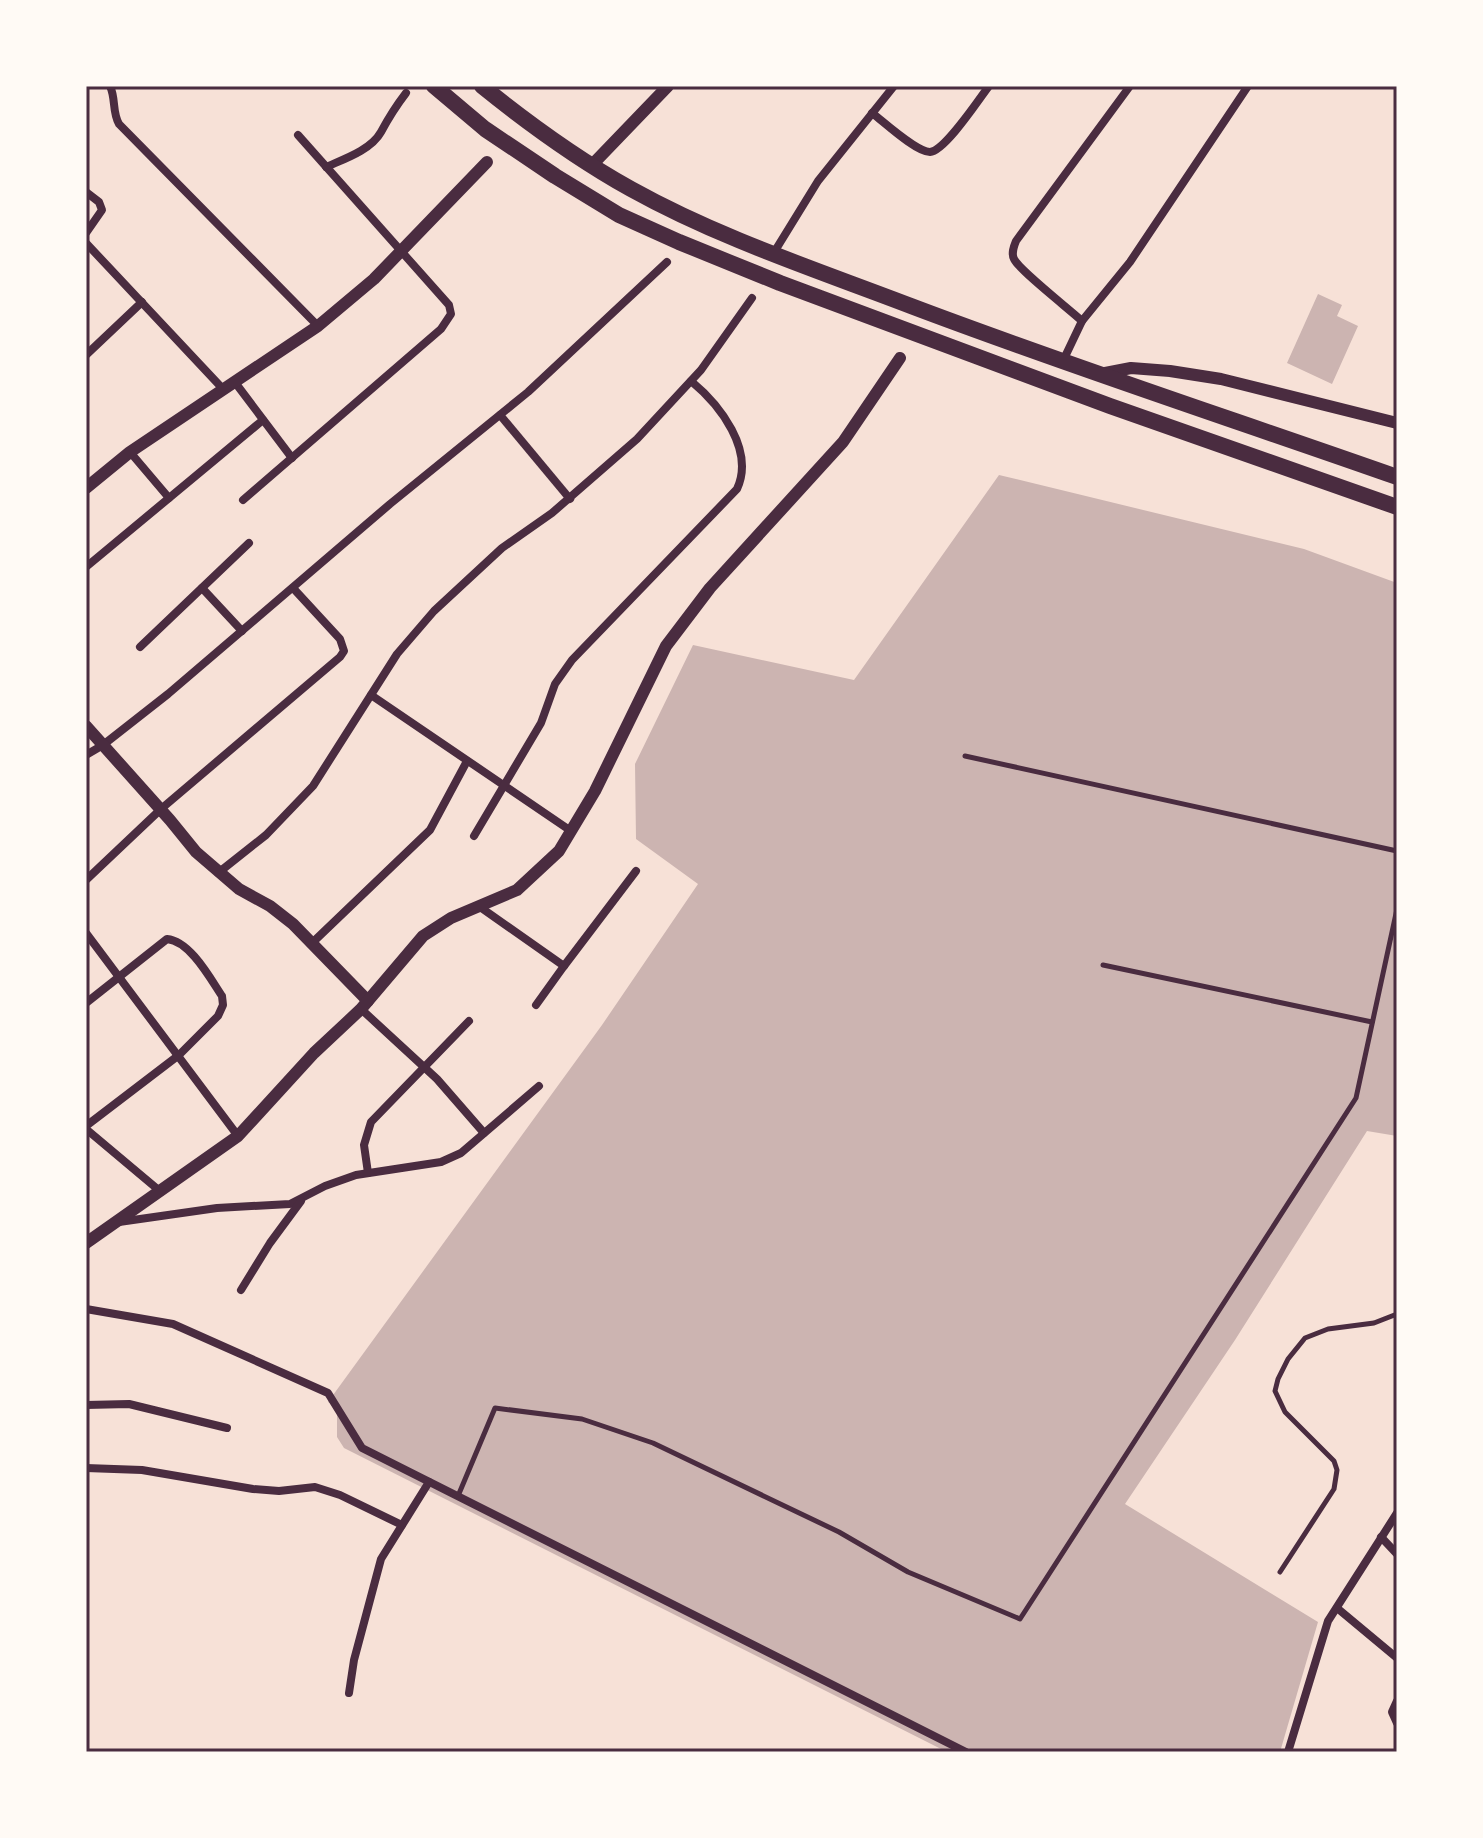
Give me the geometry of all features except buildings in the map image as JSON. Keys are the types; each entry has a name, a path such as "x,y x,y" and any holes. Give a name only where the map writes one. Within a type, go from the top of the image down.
{"main road":[{"path":"434,86 485,129 555,176 619,215 667,237 780,283 1110,406 1397,507"},
{"path":"482,86 521,117 592,165 633,190 701,224 1062,363 1397,477"}],"street":[{"path":"110,86 114,94 114,115 119,124 318,326"},
{"path":"592,165 668,86"},
{"path":"773,254 818,181 894,86"},
{"path":"872,113 913,145 927,152 935,151 989,86"},
{"path":"1082,321 1023,270 1014,260 1012,251 1016,241 1130,86"},
{"path":"1062,363 1082,321 1130,262 1248,86"},
{"path":"326,167 369,144 381,132 387,117 406,93"},
{"path":"243,500 447,323 451,314 449,305 298,135"},
{"path":"89,479 318,326 374,279 487,162"},
{"path":"86,192 99,202 102,210 86,233"},
{"path":"86,243 263,420 292,458"},
{"path":"86,755 103,745 242,631 500,415 667,262"},
{"path":"218,873 266,835 302,798 397,654 434,611 502,548 570,499 637,439 719,347 752,298"},
{"path":"86,355 142,302"},
{"path":"86,1243 238,1136 314,1053 365,1005 423,936 451,918 517,890 559,851 595,791 666,646 710,588 843,442 900,358"},
{"path":"1097,375 1131,368 1221,379 1397,423"},
{"path":"474,836 541,723 555,684 572,660 737,489 744,467 727,422 709,396 691,381"},
{"path":"500,415 570,499"},
{"path":"86,567 263,420"},
{"path":"130,452 169,498"},
{"path":"140,647 249,543"},
{"path":"202,588 242,631"},
{"path":"86,880 161,809 340,657 344,651 340,639 293,588"},
{"path":"371,695 571,831"},
{"path":"86,726 196,852 218,873 293,924 484,1133"},
{"path":"311,944 430,830 467,761"},
{"path":"536,1005 636,871"},
{"path":"480,907 564,966"},
{"path":"86,933 238,1136"},
{"path":"86,1003 167,939 176,940 185,947 222,996 223,1005 218,1016 179,1055 86,1128 161,1192"},
{"path":"368,1173 364,1145 367,1130 386,1105 469,1021"},
{"path":"117,1222 217,1208 290,1204 325,1186 368,1173 441,1162 461,1153 539,1086"},
{"path":"241,1290 303,1197"},
{"path":"86,1309 173,1324 328,1393 362,1448 966,1752"},
{"path":"86,1405 129,1404 227,1428"},
{"path":"86,1468 142,1470 266,1490 315,1487 340,1495 402,1525"},
{"path":"349,1693 354,1660 381,1559 429,1482"},
{"path":"1288,1752 1328,1621 1397,1513"},
{"path":"1381,1537 1397,1554"},
{"path":"1337,1608 1397,1658"},
{"path":"1397,1701 1392,1712 1397,1723"}],"lane":[{"path":"965,756 1397,851"},
{"path":"458,1496 495,1408 582,1419 653,1443 839,1532 908,1572 1020,1619 1356,1098 1397,909"},
{"path":"1103,965 1372,1022"},
{"path":"1280,1572 1334,1489 1337,1470 1334,1461 1285,1412 1275,1391 1278,1379 1288,1359 1305,1338 1328,1329 1374,1323 1397,1314"}]}
